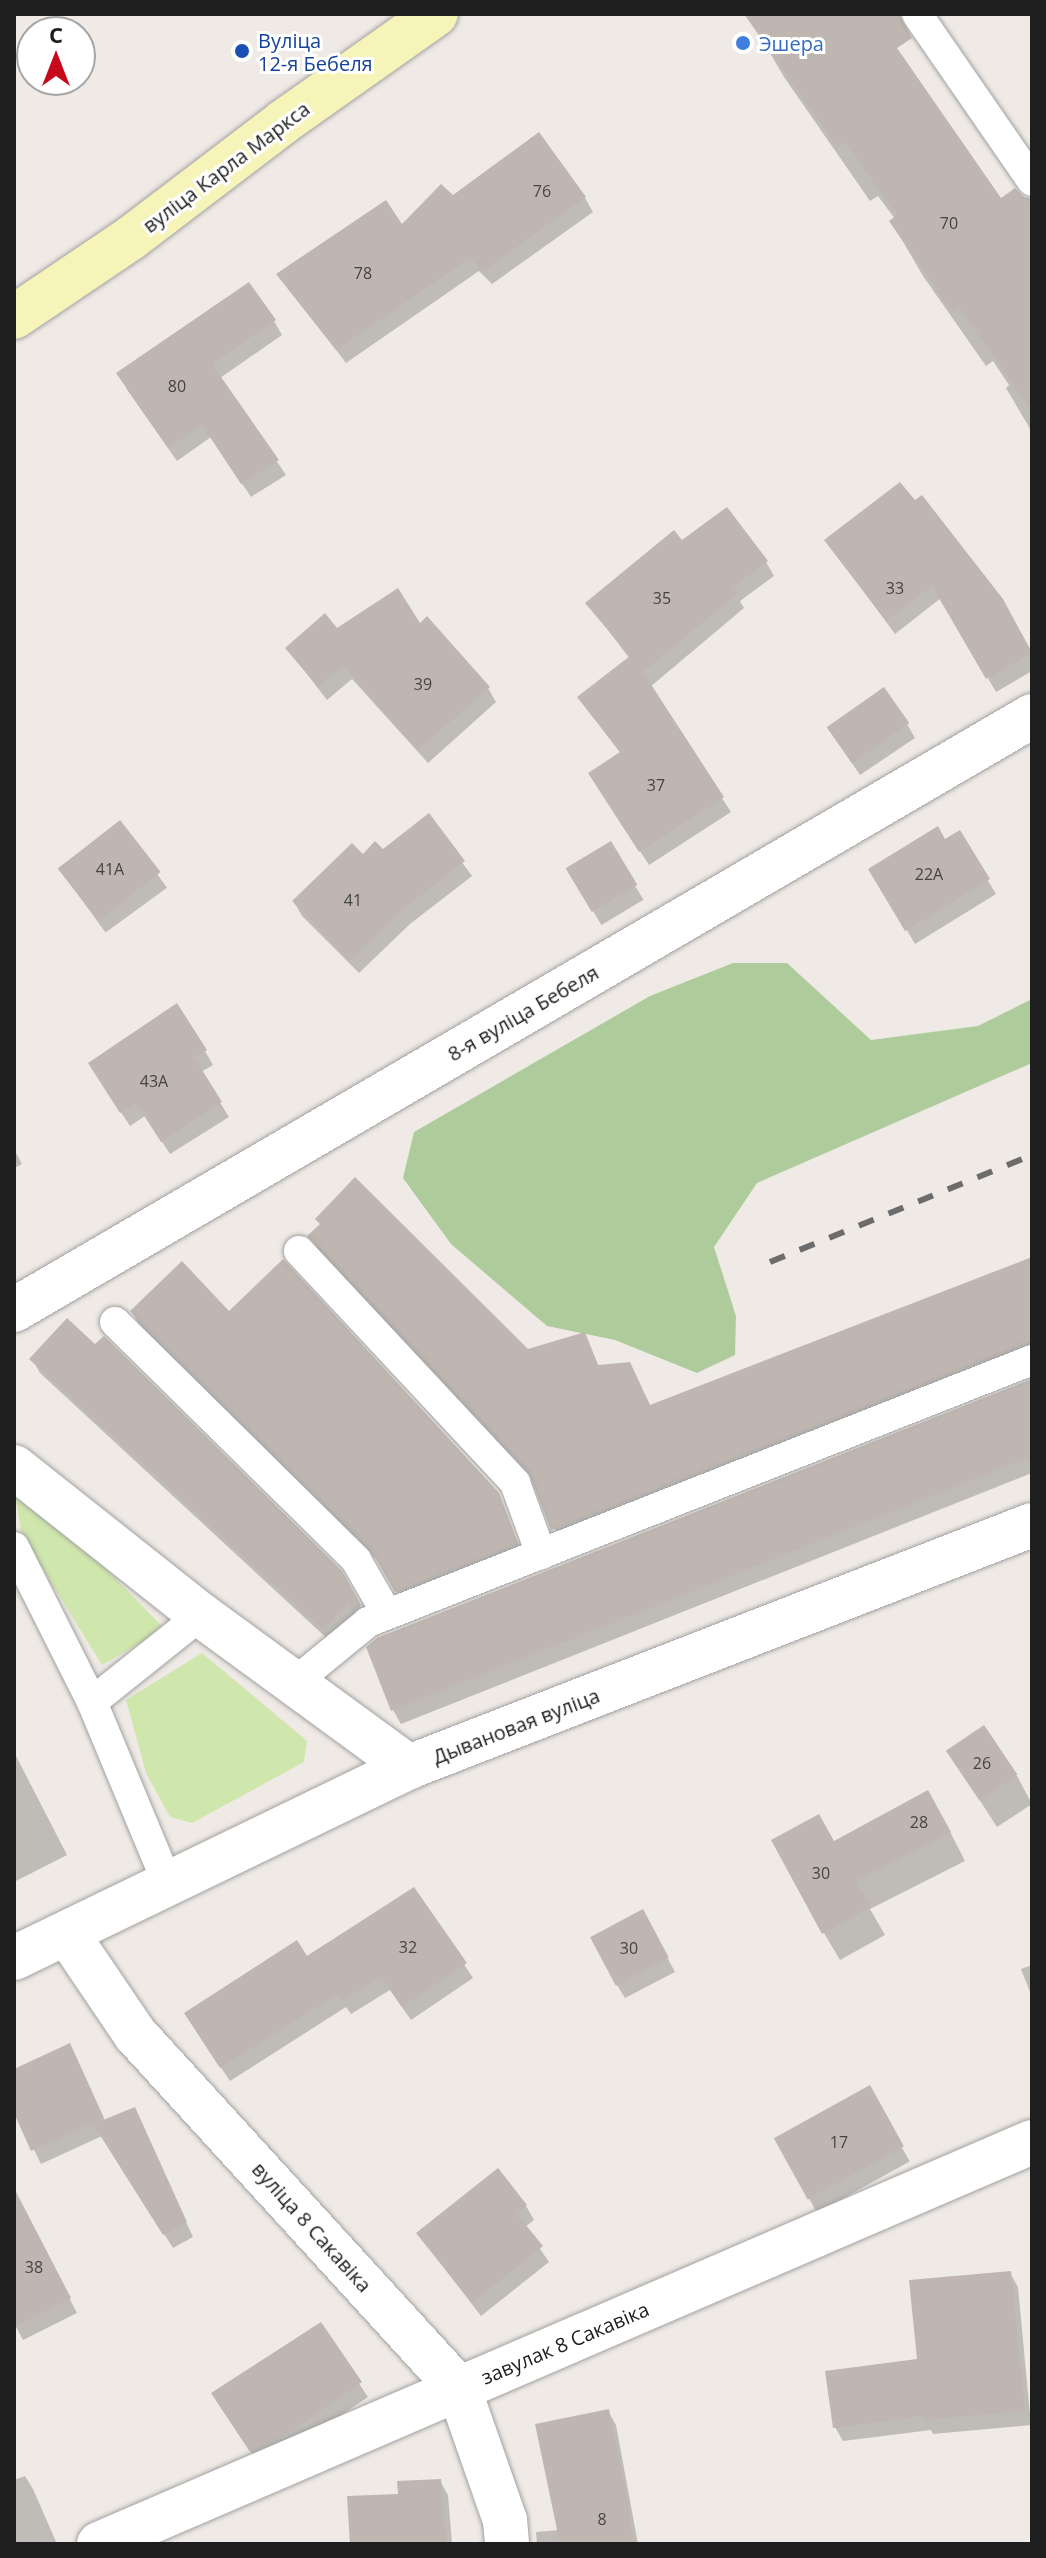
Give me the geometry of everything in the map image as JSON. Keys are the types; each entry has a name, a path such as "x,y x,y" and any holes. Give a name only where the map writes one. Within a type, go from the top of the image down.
{"main road":[{"name":"вуліца Карла Маркса","path":"14,317 131,238 283,122 436,14"}],"street":[{"name":"8-я вуліца Бебеля","path":"14,1310 1032,716"},
{"path":"14,1467 201,1615 409,1767"},
{"name":"Дывановая вуліца","path":"14,1958 68,1935 409,1767 1032,1525"},
{"name":"вуліца 8 Сакавіка","path":"68,1935 135,2034 459,2389 505,2520 507,2544"},
{"name":"завулак 8 Сакавіка","path":"99,2544 1032,2142"}],"lane":[{"path":"917,14 1032,181"},
{"path":"299,1251 515,1483 541,1554"},
{"path":"115,1322 356,1560 387,1614"},
{"path":"295,1682 368,1622 1032,1360"},
{"path":"14,1547 92,1702 168,1885"},
{"path":"92,1702 201,1615"}],"green space":[{"path":"733,963 787,963 871,1040 978,1026 1032,999 1032,1063 757,1183 714,1247 736,1316 735,1355 697,1373 615,1340 547,1326 451,1244 403,1178 414,1132 650,996"},
{"path":"14,1489 29,1491 165,1629 102,1665 22,1535"},
{"path":"202,1653 307,1741 304,1762 192,1823 170,1817 146,1773 126,1700"}],"building":[{"path":"744,14 899,14 912,38 897,48 1001,198 1015,188 1024,197 1032,199 1032,411 959,307 952,312 889,221 897,215 845,142 837,147"},
{"path":"539,132 586,197 483,271 470,258 336,350 276,274 386,200 402,224 441,184 453,195"},
{"path":"249,282 276,320 212,364 279,460 241,484 202,425 168,448 116,373"},
{"path":"900,482 915,500 922,495 1003,599 1032,653 986,679 932,586 886,621 824,540"},
{"path":"727,507 768,561 733,587 738,593 643,672 641,669 724,797 639,852 588,773 620,752 577,697 630,656 585,603 674,530 682,540"},
{"path":"398,588 420,623 427,616 490,687 418,750 343,666 318,687 285,648 325,613 337,628"},
{"path":"884,687 909,723 852,763 827,727"},
{"path":"429,813 465,861 402,910 350,961 292,901 352,843 363,854 375,841 383,849"},
{"path":"120,820 161,872 98,921 58,869"},
{"path":"938,826 945,839 960,830 990,879 905,931 868,869"},
{"path":"611,841 637,885 592,912 566,868"},
{"path":"177,1003 207,1050 194,1057 222,1102 161,1142 136,1103 120,1113 88,1063"},
{"path":"355,1177 528,1349 585,1332 598,1365 630,1362 650,1405 1032,1257 1032,1342 551,1530 528,1471 307,1236 320,1224 315,1219"},
{"path":"283,1259 499,1493 518,1543 395,1592 369,1547 130,1311 182,1261 229,1311"},
{"path":"67,1318 95,1344 104,1336 342,1571 361,1605 352,1612 348,1603 323,1630 29,1359"},
{"path":"1032,1379 1032,1456 391,1711 366,1647 377,1638"},
{"path":"984,1725 1018,1775 979,1800 946,1751"},
{"path":"928,1790 951,1832 856,1881 871,1907 822,1934 771,1840 819,1814 834,1841"},
{"path":"414,1887 467,1963 402,2007 381,1977 341,2001 337,1994 220,2068 184,2013 297,1940 307,1956"},
{"path":"643,1909 669,1958 616,1986 590,1937"},
{"path":"70,2043 104,2118 31,2151 14,2113 14,2069"},
{"path":"870,2085 904,2146 808,2200 774,2138"},
{"path":"135,2107 187,2222 163,2235 93,2124"},
{"path":"498,2168 527,2205 516,2213 543,2246 472,2303 416,2233"},
{"path":"14,2188 71,2298 14,2327"},
{"path":"1011,2271 1025,2411 923,2420 922,2416 833,2428 825,2371 917,2359 909,2280"},
{"path":"321,2322 362,2382 276,2441 250,2452 211,2393"},
{"path":"609,2409 629,2506 633,2544 560,2544 535,2424"},
{"path":"441,2479 446,2544 350,2544 347,2496 398,2494 397,2481"}],"railway":[{"path":"770,1262 1032,1155"}],"place":[{"name":"Эшера","path":"743,43"},
{"name":"Вуліца 12-я Бебеля","path":"242,51"}]}
